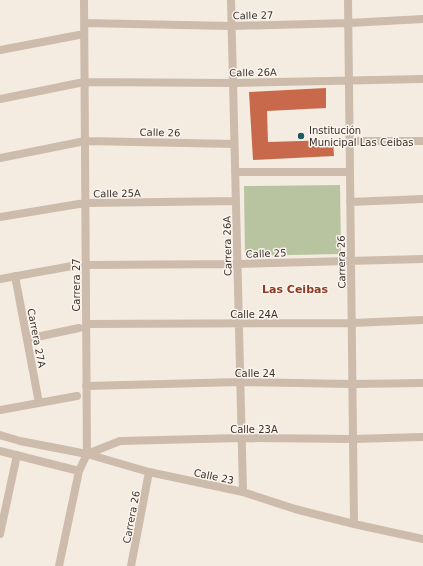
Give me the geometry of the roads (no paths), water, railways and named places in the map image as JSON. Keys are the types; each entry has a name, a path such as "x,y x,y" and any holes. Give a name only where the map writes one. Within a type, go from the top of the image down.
{"street":[{"name":"Carrera 27","path":"60,566 79,470 87,454 86,386 82,326 85,265 84,0"},
{"name":"Carrera 26A","path":"231,0 243,492"},
{"name":"Carrera 26","path":"348,0 354,524"},
{"name":"Calle 27","path":"84,23 232,26 348,23 423,19"},
{"path":"0,50 84,34"},
{"name":"Calle 26A","path":"84,82 233,83 423,79"},
{"path":"0,99 84,82"},
{"path":"0,158 85,141"},
{"name":"Calle 26","path":"85,141 234,144"},
{"path":"350,141 423,141"},
{"path":"235,172 350,172"},
{"path":"350,202 423,199"},
{"name":"Calle 25A","path":"0,217 85,203 236,201"},
{"name":"Calle 25","path":"85,265 237,264 423,259"},
{"path":"0,279 72,266"},
{"name":"Carrera 27A","path":"15,276 39,403"},
{"name":"Calle 24A","path":"27,339 82,326 352,323 423,320"},
{"name":"Calle 24","path":"86,386 240,382 352,384 423,383"},
{"path":"0,410 77,396"},
{"name":"Calle 23","path":"0,435 20,441 87,454 149,472 243,492 295,509 423,539"},
{"name":"Calle 23A","path":"87,454 120,441 241,438 423,438"},
{"path":"0,451 79,470"},
{"path":"0,534 17,456"},
{"name":"Carrera 26","path":"130,566 149,472"}],"place":[{"name":"Institución Municipal Las Ceibas","path":"301,136"}],"district":[{"name":"Las Ceibas","path":"295,289"}]}
